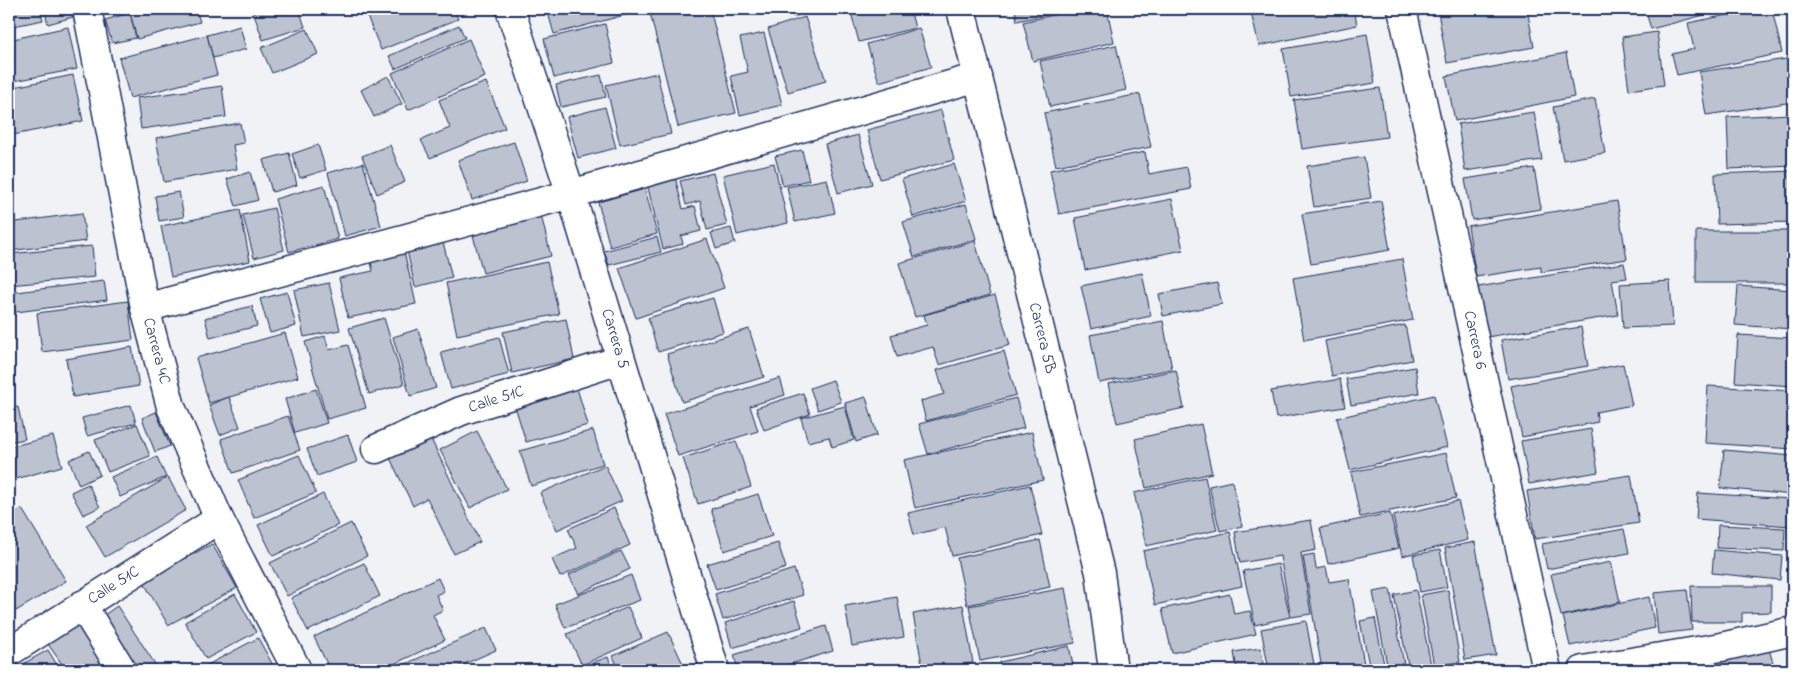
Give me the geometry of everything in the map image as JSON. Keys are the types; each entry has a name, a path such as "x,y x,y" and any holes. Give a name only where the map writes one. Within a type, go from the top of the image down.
{"street":[{"name":"Carrera 4C","path":"87,9 145,308 171,407 219,519 296,670"},
{"name":"Carrera 5","path":"510,9 571,194 715,670"},
{"name":"Carrera 5B","path":"961,9 1100,573 1113,670"},
{"name":"Carrera 6","path":"1402,9 1547,670"},
{"path":"145,308 571,194 978,77"},
{"name":"Calle 51C","path":"376,449 461,410 620,360"},
{"name":"Calle 51C","path":"9,652 219,519"},
{"path":"82,605 122,670"},
{"path":"1583,670 1721,647 1793,631"}],"building":[{"path":"9,9 40,9 43,20 9,27"},
{"path":"44,9 71,9 73,17 48,24"},
{"path":"129,9 196,9 200,22 137,39"},
{"path":"252,9 299,9 305,27 263,40"},
{"path":"364,9 454,9 458,19 381,50"},
{"path":"547,9 635,9 636,12 554,34"},
{"path":"649,9 675,9 675,13 692,9 710,9 736,113 678,127"},
{"path":"791,9 820,9 793,17"},
{"path":"850,9 910,9 915,28 859,42"},
{"path":"1015,9 1075,9 1017,21"},
{"path":"1079,9 1107,9 1114,42 1033,61 1023,22"},
{"path":"1250,9 1354,9 1357,25 1259,46"},
{"path":"1455,9 1527,9 1534,47 1447,63 1438,12"},
{"path":"1645,9 1727,9 1651,29"},
{"path":"1757,9 1772,9 1782,53 1677,75 1672,54 1694,49 1688,23"},
{"path":"130,13 136,38 112,43 105,20"},
{"path":"805,17 826,81 788,92 768,29"},
{"path":"605,24 614,63 554,78 544,39"},
{"path":"459,25 465,38 395,69 389,56"},
{"path":"240,26 246,49 213,58 207,35"},
{"path":"68,27 77,69 9,82 9,40"},
{"path":"919,28 931,67 879,82 867,44"},
{"path":"307,29 318,54 272,73 261,48"},
{"path":"1657,32 1664,85 1629,90 1622,37"},
{"path":"764,33 782,105 740,115 731,76 748,72 740,38"},
{"path":"1367,34 1375,83 1291,97 1283,49"},
{"path":"207,35 217,75 130,98 119,58"},
{"path":"469,39 485,77 408,110 392,73"},
{"path":"1116,45 1126,90 1050,107 1040,61"},
{"path":"1566,53 1574,97 1455,121 1446,76"},
{"path":"1793,58 1793,102 1706,115 1699,72"},
{"path":"657,73 671,134 620,145 606,85"},
{"path":"73,75 83,121 13,135 9,114 9,88"},
{"path":"601,75 606,97 561,107 556,85"},
{"path":"388,76 402,104 374,117 361,90"},
{"path":"486,82 505,128 430,158 421,140 450,128 439,100"},
{"path":"222,86 226,117 141,129 137,98"},
{"path":"1380,88 1387,137 1302,149 1294,100"},
{"path":"1140,94 1151,147 1056,166 1044,113"},
{"path":"1595,99 1605,153 1563,160 1553,107"},
{"path":"605,107 616,148 578,158 567,117"},
{"path":"941,110 954,160 880,179 867,130"},
{"path":"1534,112 1542,160 1465,171 1458,124"},
{"path":"1793,114 1793,166 1729,169 1727,117"},
{"path":"240,123 244,143 233,145 237,169 164,182 156,138"},
{"path":"858,135 872,184 838,193 825,144"},
{"path":"514,142 527,181 472,200 458,160"},
{"path":"318,145 326,170 300,178 292,154"},
{"path":"390,145 405,182 377,194 362,156"},
{"path":"802,150 809,180 783,186 775,156"},
{"path":"1145,152 1149,174 1187,167 1191,189 1059,214 1050,170"},
{"path":"289,153 297,185 272,192 263,160"},
{"path":"1364,157 1371,198 1314,207 1307,166"},
{"path":"363,163 381,226 345,236 328,173"},
{"path":"774,163 788,223 737,235 723,175"},
{"path":"954,164 966,201 913,217 902,179"},
{"path":"1534,168 1541,209 1472,220 1465,179"},
{"path":"1793,171 1793,222 1717,224 1715,174"},
{"path":"250,172 258,200 236,206 227,179"},
{"path":"713,173 727,225 707,230 700,201 686,205 680,181"},
{"path":"675,177 683,209 695,206 701,231 681,236 683,244 663,249 647,184"},
{"path":"827,179 835,213 795,222 787,187"},
{"path":"324,185 338,239 289,252 275,199"},
{"path":"645,189 657,234 610,247 598,202"},
{"path":"179,192 184,217 159,221 155,196"},
{"path":"1172,199 1183,250 1085,270 1075,218"},
{"path":"1381,201 1390,250 1311,264 1302,214"},
{"path":"1617,201 1627,259 1541,272 1541,267 1476,277 1468,226"},
{"path":"966,204 976,239 914,257 903,222"},
{"path":"539,207 551,256 483,273 470,224"},
{"path":"274,208 284,250 254,258 243,215"},
{"path":"240,210 250,261 171,277 161,226"},
{"path":"82,213 86,241 9,251 9,223"},
{"path":"731,228 735,243 716,249 711,233"},
{"path":"1696,231 1793,231 1793,283 1696,283"},
{"path":"657,237 661,252 609,265 604,251"},
{"path":"442,238 452,278 415,287 406,246"},
{"path":"707,239 724,288 636,318 619,268"},
{"path":"975,241 990,295 915,317 899,263"},
{"path":"92,246 95,277 9,285 9,254"},
{"path":"404,251 416,304 348,318 339,278 373,271 370,258"},
{"path":"1402,259 1413,320 1304,340 1293,278"},
{"path":"547,262 559,314 457,335 446,283"},
{"path":"1624,263 1627,278 1612,280 1618,315 1487,337 1478,287"},
{"path":"1142,273 1151,316 1091,329 1081,286"},
{"path":"104,281 107,300 9,313 9,293"},
{"path":"1670,281 1673,326 1623,328 1620,284"},
{"path":"329,283 340,330 304,337 294,290"},
{"path":"1217,283 1222,304 1163,316 1159,294"},
{"path":"1738,286 1793,290 1793,329 1735,325"},
{"path":"287,292 296,326 270,333 260,299"},
{"path":"995,295 1010,345 939,365 933,347 897,357 891,335 927,325 924,315"},
{"path":"713,298 723,332 658,352 648,318"},
{"path":"128,301 133,340 42,352 37,313"},
{"path":"252,306 257,326 210,338 205,318"},
{"path":"384,318 404,384 369,394 349,328"},
{"path":"566,319 574,359 512,373 503,332"},
{"path":"1163,321 1172,369 1099,383 1090,335"},
{"path":"1405,325 1412,360 1332,376 1325,341"},
{"path":"1581,327 1588,366 1508,379 1501,340"},
{"path":"418,329 436,388 410,396 393,337"},
{"path":"749,329 764,377 682,402 667,354"},
{"path":"285,333 298,377 209,403 196,358"},
{"path":"1738,335 1793,338 1793,386 1735,382"},
{"path":"325,336 329,350 348,345 366,408 327,419 305,342"},
{"path":"499,337 509,374 451,389 441,352"},
{"path":"132,347 139,386 73,397 66,359"},
{"path":"1004,351 1016,395 926,421 921,401 944,394 937,370"},
{"path":"1623,364 1632,405 1596,412 1598,422 1522,437 1511,386"},
{"path":"1415,367 1419,393 1351,405 1346,379"},
{"path":"1176,370 1184,408 1117,423 1108,384"},
{"path":"780,378 785,395 750,406 758,431 678,456 664,414"},
{"path":"1340,379 1345,407 1276,418 1271,391"},
{"path":"833,380 841,402 818,410 810,388"},
{"path":"1708,386 1793,391 1793,449 1705,443"},
{"path":"577,388 588,425 526,442 515,406"},
{"path":"316,389 327,423 295,433 285,399"},
{"path":"803,393 810,414 764,430 756,408"},
{"path":"1434,395 1447,447 1350,470 1337,418"},
{"path":"229,397 240,427 220,435 209,405"},
{"path":"866,397 877,435 856,442 845,403"},
{"path":"1016,398 1024,428 928,454 919,424"},
{"path":"131,405 136,423 87,436 82,418"},
{"path":"845,406 854,440 832,447 829,437 808,442 801,418"},
{"path":"18,407 25,439 9,442 9,408"},
{"path":"156,412 170,446 155,452 142,418"},
{"path":"288,416 300,450 233,473 221,439"},
{"path":"137,424 150,456 108,472 95,440"},
{"path":"1201,424 1212,473 1146,488 1135,439"},
{"path":"1591,429 1598,472 1529,484 1521,441"},
{"path":"593,430 603,464 531,486 520,451"},
{"path":"477,431 507,489 470,508 440,450"},
{"path":"1032,432 1043,480 915,508 904,460"},
{"path":"348,435 357,462 317,476 307,449"},
{"path":"53,436 62,466 9,481 9,447"},
{"path":"431,439 480,542 454,554 427,498 413,506 390,458"},
{"path":"736,441 751,487 698,504 683,458"},
{"path":"1724,450 1793,456 1793,495 1720,488"},
{"path":"89,451 100,475 79,485 69,460"},
{"path":"1446,453 1456,498 1360,517 1351,472"},
{"path":"299,455 316,493 254,518 238,480"},
{"path":"157,457 166,477 120,497 111,477"},
{"path":"605,465 622,501 557,530 540,493"},
{"path":"1631,475 1639,523 1535,539 1527,491"},
{"path":"168,477 186,510 105,557 86,525"},
{"path":"1205,477 1217,530 1146,546 1134,493"},
{"path":"1232,481 1242,526 1220,531 1209,486"},
{"path":"88,484 100,507 83,515 71,492"},
{"path":"1030,485 1042,535 952,556 945,527 914,535 908,513"},
{"path":"1698,493 1791,499 1790,526 1696,519"},
{"path":"323,494 338,525 273,556 258,525"},
{"path":"758,494 772,536 724,551 711,509"},
{"path":"1458,501 1468,540 1402,556 1393,516"},
{"path":"614,508 630,545 560,577 552,559 577,548 568,529"},
{"path":"22,509 66,581 16,611 9,599 9,516"},
{"path":"1390,513 1399,548 1328,564 1320,528"},
{"path":"1311,520 1316,550 1301,553 1311,614 1291,617 1280,556 1240,563 1235,532"},
{"path":"351,523 367,556 287,596 270,563"},
{"path":"1718,525 1785,528 1784,551 1717,548"},
{"path":"1624,529 1629,553 1547,569 1542,544"},
{"path":"1230,532 1242,586 1155,605 1143,551"},
{"path":"1040,540 1050,587 967,605 957,558"},
{"path":"1475,542 1496,655 1465,660 1445,548"},
{"path":"778,543 786,568 716,590 707,564"},
{"path":"212,544 237,588 168,625 143,581"},
{"path":"1440,550 1447,587 1420,592 1413,555"},
{"path":"1714,550 1782,556 1780,580 1712,573"},
{"path":"621,551 630,569 578,594 569,575"},
{"path":"1314,554 1316,569 1326,567 1329,582 1349,579 1365,670 1322,670 1303,556"},
{"path":"1611,562 1620,602 1561,616 1551,574"},
{"path":"364,563 380,596 308,631 291,598"},
{"path":"1278,564 1290,617 1255,625 1243,571"},
{"path":"794,569 803,595 723,620 715,594"},
{"path":"631,575 640,600 565,628 555,604"},
{"path":"438,578 444,591 436,595 443,610 433,615 445,640 381,670 330,670 314,637"},
{"path":"1691,586 1771,586 1771,612 1742,613 1742,622 1692,622"},
{"path":"1065,588 1075,643 980,661 969,606"},
{"path":"1390,589 1405,670 1388,670 1373,592"},
{"path":"1416,590 1431,665 1409,670 1394,595"},
{"path":"1448,590 1460,662 1434,666 1421,595"},
{"path":"1687,590 1692,630 1658,634 1654,593"},
{"path":"235,594 256,632 206,659 185,622"},
{"path":"1230,594 1234,614 1250,611 1256,634 1172,653 1162,609"},
{"path":"897,597 904,637 852,646 845,606"},
{"path":"1649,597 1655,628 1570,646 1563,616"},
{"path":"794,601 802,627 732,648 725,623"},
{"path":"963,605 973,663 923,670 913,614"},
{"path":"117,606 159,670 136,670 100,618"},
{"path":"628,607 642,638 582,665 567,634"},
{"path":"1375,618 1385,670 1370,670 1360,621"},
{"path":"84,620 118,670 66,670 48,644"},
{"path":"1306,621 1315,670 1269,670 1261,629"},
{"path":"826,626 833,651 771,670 738,670 734,655"},
{"path":"486,628 496,650 451,670 392,670"},
{"path":"668,632 684,666 674,670 619,670 613,656"},
{"path":"258,638 275,669 198,670"},
{"path":"1069,646 1074,670 1002,670 1000,662"},
{"path":"1261,648 1264,670 1237,670 1234,652"},
{"path":"1769,649 1775,670 1693,670 1693,669"},
{"path":"48,650 60,670 26,670 23,664"},
{"path":"608,657 613,670 573,670"},
{"path":"808,666 809,670 792,670"}]}
